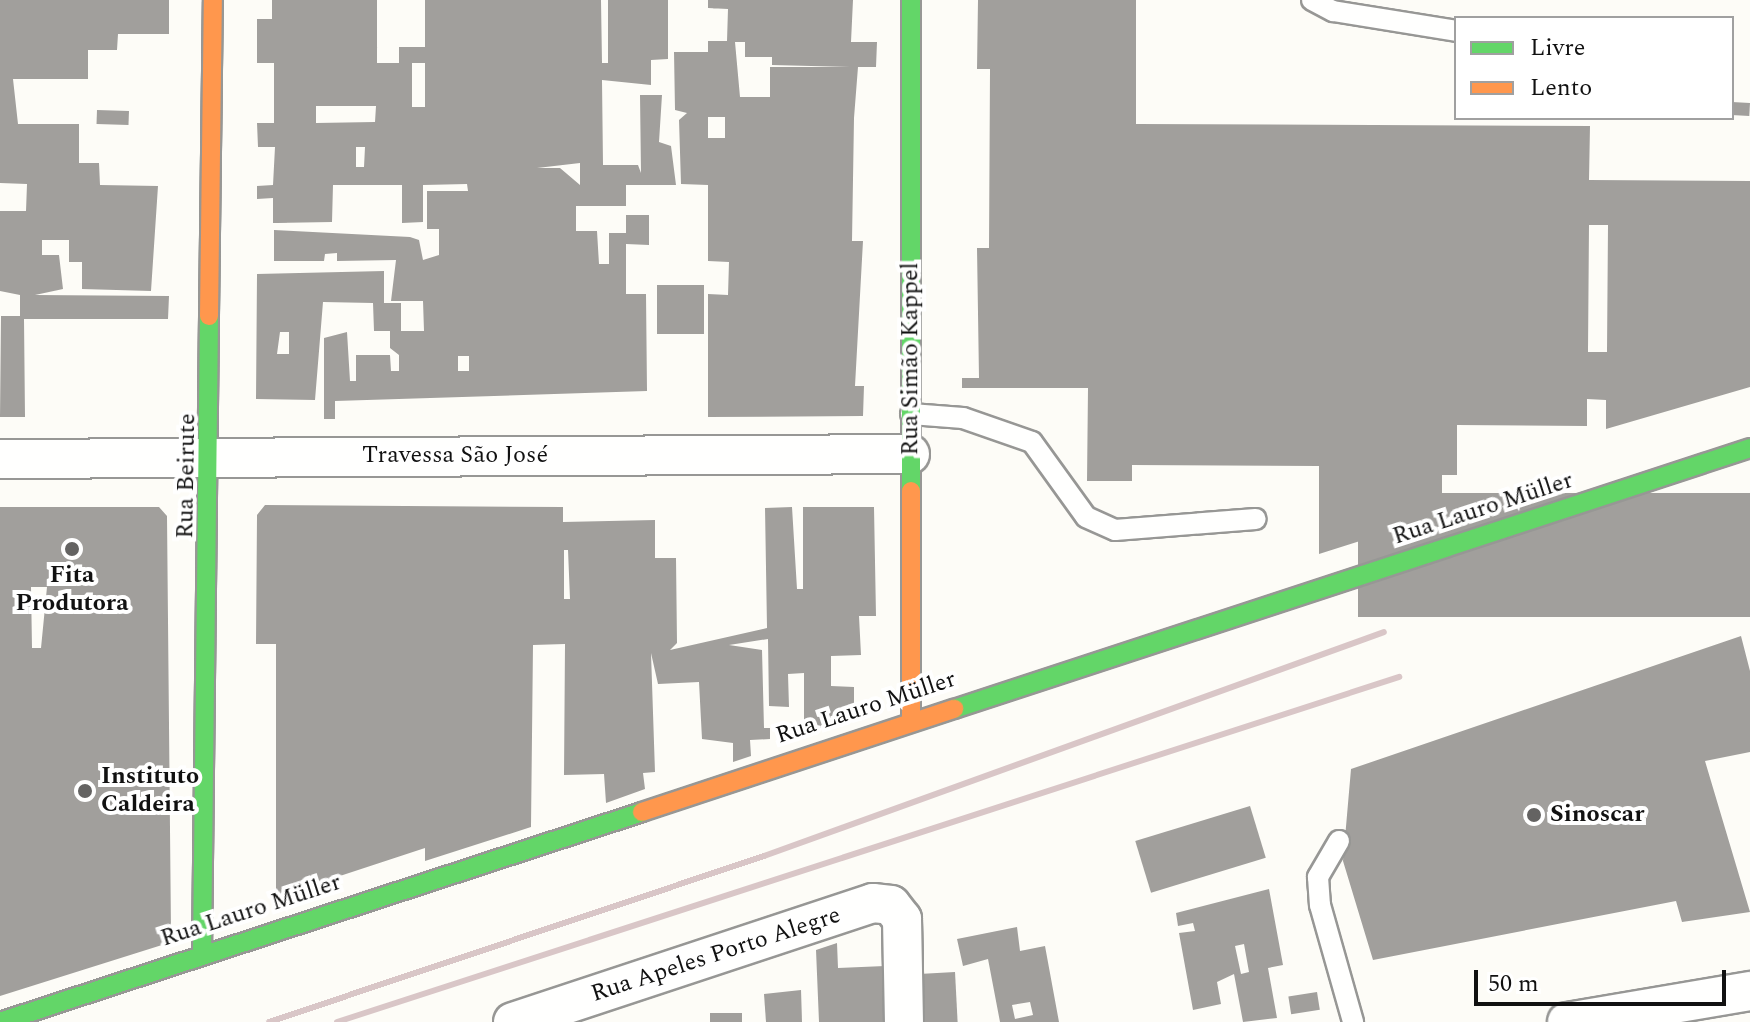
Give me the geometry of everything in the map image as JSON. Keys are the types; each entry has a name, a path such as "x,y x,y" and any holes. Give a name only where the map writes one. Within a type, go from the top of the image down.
{"street":[{"name":"Rua Beirute","path":"202,953 212,457 213,0"},
{"name":"Rua Simão Kappel","path":"911,0 911,719"},
{"name":"Rua Lauro Müller","path":"0,1022 911,719 1750,448"},
{"name":"Travessa São José","path":"0,459 910,454"},
{"name":"Rua Apeles Porto Alegre","path":"513,1022 873,903 891,905 902,919 904,1022"},
{"path":"1567,1022 1750,991"}],"lane":[{"path":"1312,0 1333,11 1454,31"},
{"path":"911,414 963,418 1032,442 1086,517 1115,530 1256,519"},
{"path":"1339,841 1318,877 1320,905 1353,1022"}],"building":[{"path":"0,0 169,0 169,34 118,34 117,50 88,50 88,79 13,79 18,124 79,124 79,163 99,163 100,185 158,186 151,291 82,289 82,262 69,262 69,240 42,240 42,255 59,255 63,289 35,295 169,296 168,319 24,319 25,417 0,417 1,316 20,316 20,295 0,291 0,211 26,211 27,184 0,183"},
{"path":"272,0 377,0 377,63 399,63 399,47 425,47 425,0 601,0 602,63 608,63 608,0 668,0 668,59 651,60 651,85 602,80 603,165 638,165 641,173 640,95 662,95 659,142 671,146 676,185 626,185 626,206 576,206 576,231 597,231 599,264 609,264 609,233 626,233 626,215 649,215 649,245 626,244 626,294 646,294 647,391 335,401 335,419 324,419 324,338 347,332 350,381 356,381 356,355 390,355 391,371 399,371 399,355 390,348 390,331 374,331 373,303 323,302 315,400 256,399 257,274 384,271 384,303 401,303 401,331 424,331 423,301 391,301 396,260 337,261 337,253 325,254 324,261 274,261 274,230 410,237 419,240 423,260 439,255 439,229 427,229 427,191 468,191 467,184 423,185 423,222 402,223 402,185 333,185 332,222 273,223 273,198 257,199 257,186 273,185 275,147 258,147 257,123 274,123 274,63 257,63 257,19 272,19","holes":["412,63 425,63 425,107 412,107","316,106 376,106 375,122 316,123","356,147 365,147 364,167 356,167","580,163 580,185 560,168 537,168","280,332 289,332 289,354 277,354","458,356 469,356 469,371 458,371"]},
{"path":"708,0 853,0 851,42 877,42 876,67 858,67 854,118 852,241 863,241 855,386 864,386 863,416 708,417 708,294 728,295 729,262 708,261 708,185 681,184 679,120 687,113 675,110 674,52 708,52 708,41 727,41 728,9 708,8","holes":["735,42 745,42 745,57 772,57 772,65 850,67 770,67 770,97 740,97","708,117 725,117 725,138 708,138"]},
{"path":"978,0 1136,0 1136,124 1590,126 1589,180 1750,181 1750,387 1606,429 1606,400 1587,399 1587,426 1457,425 1457,475 1442,475 1442,515 1319,554 1319,466 1132,465 1132,481 1087,481 1088,388 962,388 962,378 979,378 977,248 989,248 990,69 977,69","holes":["1589,225 1608,225 1607,352 1588,352"]},
{"path":"1734,102 1750,103 1749,116 1734,115"},
{"path":"97,110 129,111 128,125 97,124"},
{"path":"657,285 704,285 704,334 657,334"},
{"path":"1358,493 1750,493 1750,617 1358,617"},
{"path":"265,505 563,507 563,522 655,520 655,558 676,558 677,643 670,650 767,628 765,508 792,507 797,589 803,589 803,507 874,507 876,616 859,616 861,655 831,656 831,686 854,687 854,721 804,732 804,673 788,674 789,707 769,706 768,639 729,645 762,650 764,728 770,728 770,739 750,740 751,756 733,762 733,743 702,739 699,682 658,684 651,653 655,772 643,773 645,789 606,803 604,774 564,775 565,644 533,645 531,827 425,861 425,848 276,897 276,644 256,644 257,515","holes":["564,550 568,550 570,599 564,599"]},
{"name":"Instituto Caldeira","path":"0,507 159,507 167,516 171,933 162,945 0,996","holes":["31,587 47,587 41,648 32,648"]},
{"name":"Sinoscar","path":"1741,636 1750,671 1750,752 1705,761 1750,912 1682,922 1676,901 1373,960 1343,861 1351,769"},
{"path":"1250,806 1266,858 1151,893 1135,841"},
{"path":"1269,889 1283,965 1268,968 1277,1018 1243,1022 1234,974 1217,982 1221,1004 1193,1010 1179,933 1195,931 1193,923 1178,926 1176,913","holes":["1244,944 1249,972 1241,974 1235,946"]},
{"path":"1017,927 1020,951 1045,946 1059,1022 1000,1022 988,959 963,966 957,939","holes":["1030,1002 1033,1015 1015,1019 1012,1005"]},
{"path":"837,943 838,968 885,966 886,1022 819,1022 816,950"},
{"path":"955,972 958,1022 922,1022 919,974"},
{"path":"801,990 802,1022 766,1022 764,994"},
{"path":"1317,992 1320,1010 1291,1014 1288,997"},
{"path":"710,1013 742,1013 742,1022 710,1022"}],"railway":[{"path":"269,1022 764,856 1384,632"},
{"path":"337,1022 1399,677"}],"traffic: fast":[{"path":"911,0 911,491"},
{"path":"202,953 209,316"},
{"path":"954,709 1750,448"},
{"path":"0,1022 642,812"}],"traffic: slow":[{"path":"209,316 213,0"},
{"path":"911,491 911,719"},
{"path":"642,812 954,709"}],"place":[{"name":"Fita Produtora","path":"72,549"},
{"name":"Instituto Caldeira","path":"85,791"},
{"name":"Sinoscar","path":"1534,815"}]}
